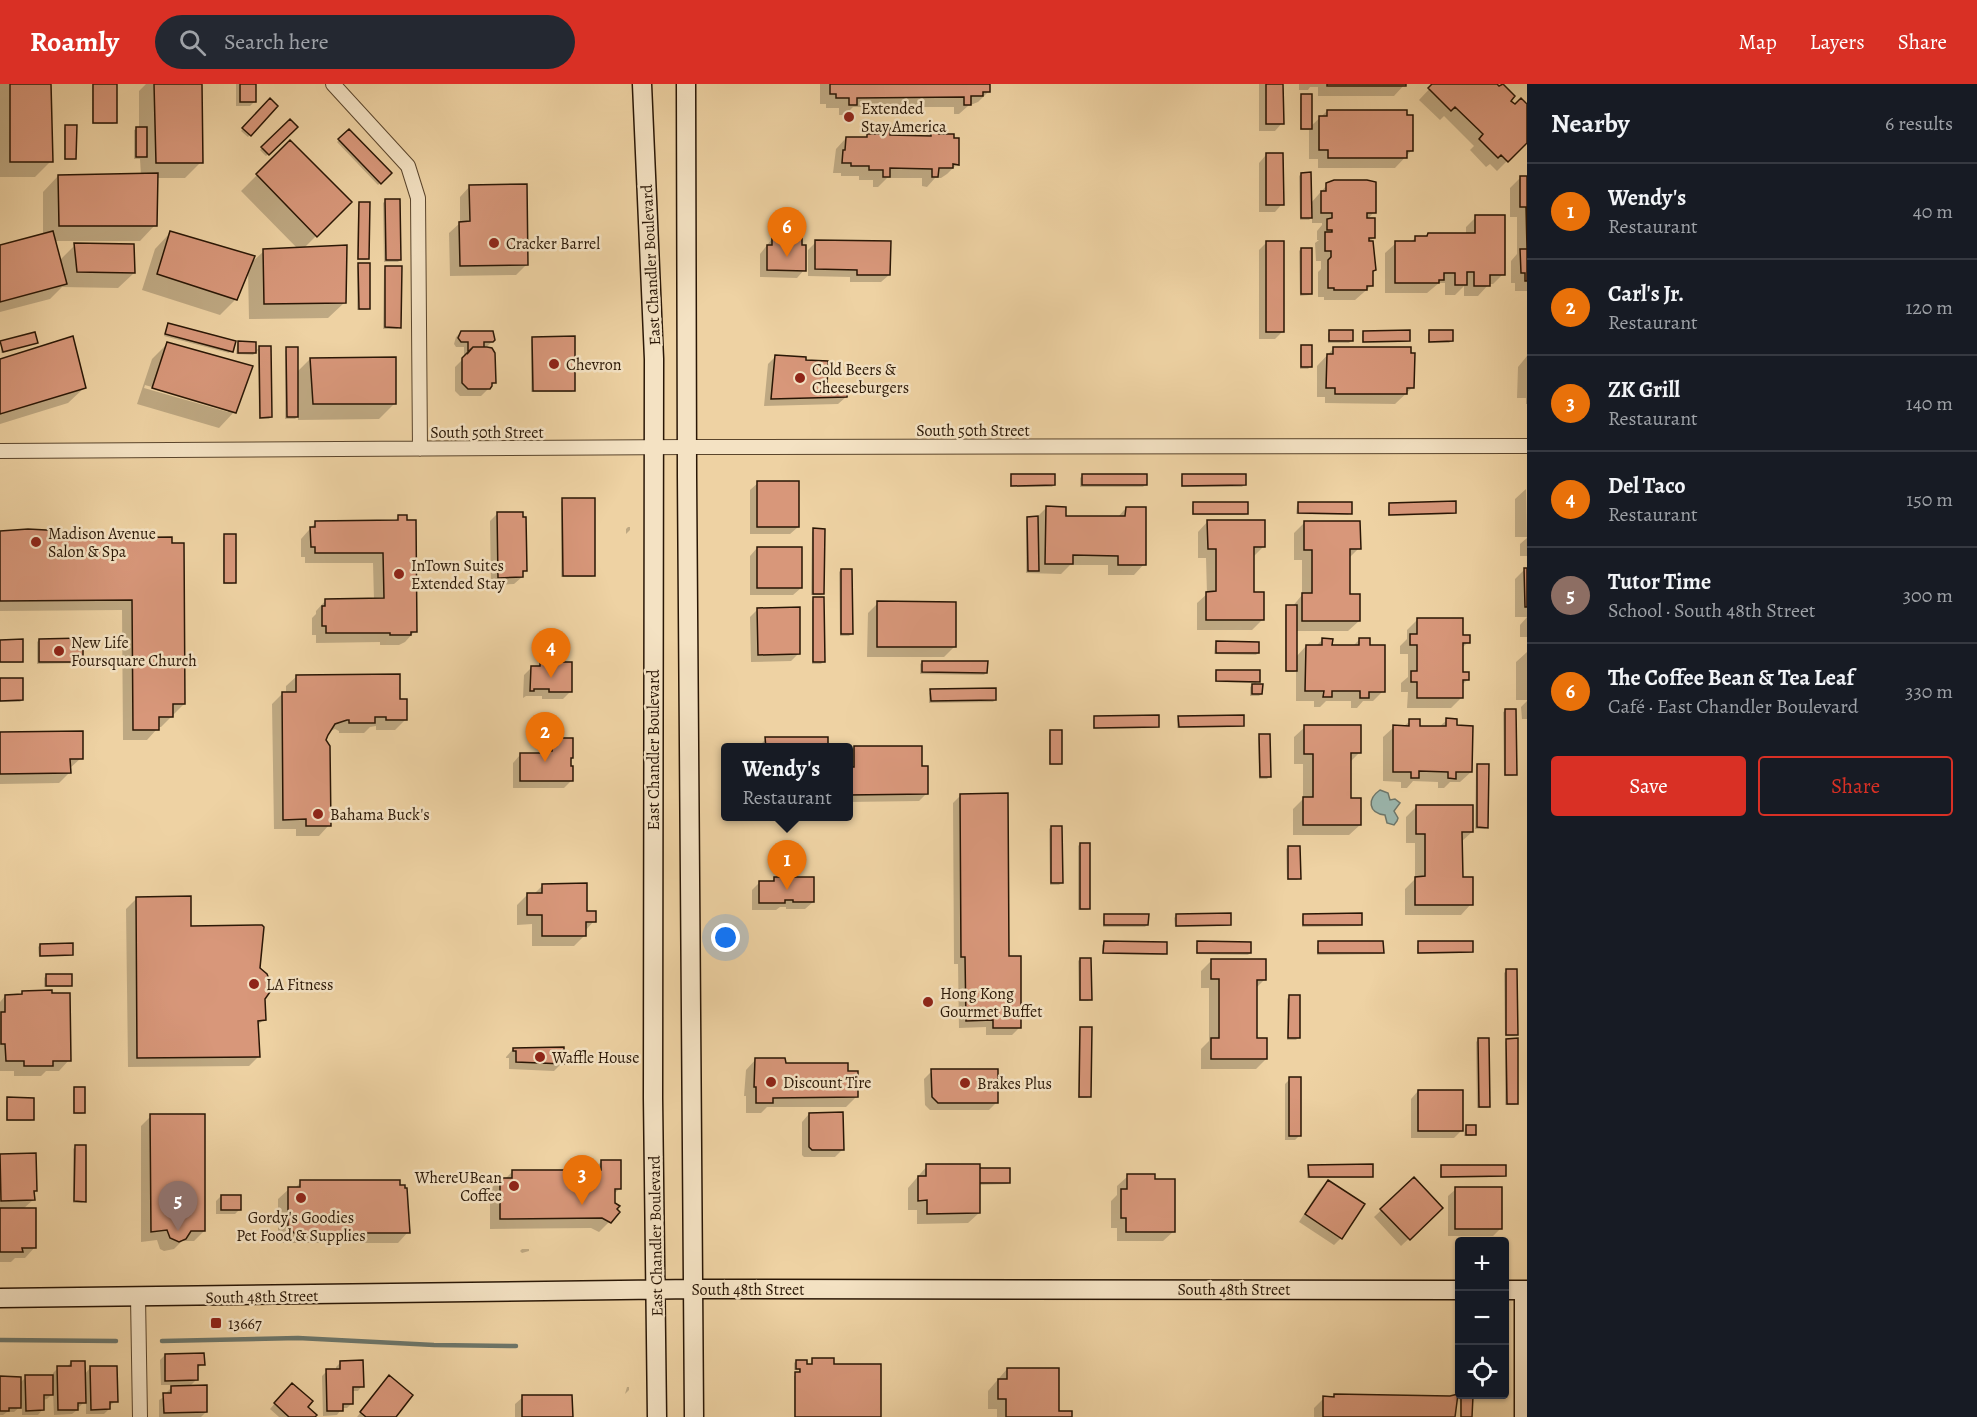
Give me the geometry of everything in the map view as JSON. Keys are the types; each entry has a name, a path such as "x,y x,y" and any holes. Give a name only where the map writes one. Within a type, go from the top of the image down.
{"main road":[{"name":"East Chandler Boulevard","path":"642,84 654,359 653,1109 657,1417"},
{"name":"East Chandler Boulevard","path":"686,84 694,1417"},
{"name":"South 48th Street","path":"0,1298 694,1289 1455,1290"},
{"path":"1509,1290 1525,1290 1524,1417"}],"street":[{"name":"South 50th Street","path":"333,84 408,166 418,198 420,449"},
{"name":"South 50th Street","path":"0,451 654,447 1527,446"},
{"path":"138,1297 140,1417"}],"water":[{"path":"1380,790 1388,793 1390,800 1395,799 1400,803 1394,811 1398,818 1394,825 1387,823 1385,815 1375,812 1371,805 1373,797"}],"building":[{"path":"10,84 51,84 53,162 10,162"},
{"path":"93,84 117,84 117,123 93,123"},
{"path":"154,84 202,84 203,163 156,163"},
{"path":"240,84 256,84 256,102 240,102"},
{"path":"830,84 990,84 990,92 983,92 983,96 971,96 971,105 964,105 964,97 857,98 857,105 849,105 849,98 836,98 836,94 830,94"},
{"path":"1266,84 1283,84 1284,124 1266,124"},
{"path":"1327,84 1406,84 1406,86 1327,86"},
{"path":"1432,84 1497,84 1499,86 1503,84 1515,96 1511,101 1515,104 1521,98 1527,104 1527,143 1508,162 1501,155 1498,158 1479,139 1483,134 1455,107 1451,111 1428,88"},
{"path":"1301,94 1312,94 1312,129 1301,129"},
{"path":"270,98 278,106 251,136 242,128"},
{"path":"1327,110 1407,110 1407,115 1413,115 1413,151 1407,151 1407,158 1328,158 1328,150 1319,150 1319,116 1327,116"},
{"path":"290,119 298,127 269,155 261,147"},
{"path":"65,125 77,125 76,159 65,159"},
{"path":"136,127 147,127 147,157 136,157"},
{"path":"880,127 890,128 890,135 931,136 931,128 939,129 939,134 954,134 954,138 959,138 959,165 953,164 953,168 939,168 938,177 932,177 932,169 890,168 890,177 883,177 883,170 869,170 869,166 851,166 851,163 842,163 846,137 867,137 867,134 880,134"},
{"path":"349,129 392,173 381,184 338,139"},
{"path":"290,140 352,202 317,237 256,174"},
{"path":"1266,153 1283,153 1284,205 1266,205"},
{"path":"1311,172 1312,218 1301,218 1301,173"},
{"path":"158,173 157,226 59,226 58,175"},
{"path":"1520,176 1527,176 1527,249 1526,207 1520,207"},
{"path":"1334,180 1376,182 1376,213 1367,213 1367,218 1375,218 1375,238 1369,238 1369,241 1373,241 1376,270 1373,271 1373,286 1367,286 1367,290 1328,288 1328,260 1331,257 1331,251 1325,251 1325,232 1332,232 1332,230 1327,230 1327,219 1332,218 1332,213 1321,213 1321,191 1326,191 1326,183"},
{"name":"Cracker Barrel","path":"527,184 528,265 460,266 459,222 470,221 469,185"},
{"path":"385,199 400,199 401,260 386,260"},
{"path":"359,202 370,202 369,259 358,259"},
{"path":"1475,215 1505,215 1505,275 1490,275 1490,286 1474,286 1474,272 1467,272 1467,285 1455,285 1455,273 1444,273 1444,280 1439,280 1439,283 1395,283 1395,241 1415,241 1415,236 1427,236 1428,233 1475,233"},
{"path":"53,231 67,284 0,302 0,245"},
{"path":"170,231 255,256 237,300 157,274"},
{"path":"772,237 802,238 802,245 806,245 806,271 767,270 767,245 772,245"},
{"path":"815,240 891,241 890,275 857,275 857,270 815,269"},
{"path":"1266,241 1284,241 1284,332 1266,332"},
{"path":"74,243 134,244 135,273 77,272"},
{"path":"347,245 346,303 264,304 263,249"},
{"path":"1301,248 1312,248 1312,294 1301,294"},
{"path":"1520,249 1527,249 1527,281 1525,281 1525,273 1521,273"},
{"path":"358,263 370,263 370,309 359,309"},
{"path":"385,266 402,266 401,328 385,327"},
{"path":"168,323 236,341 233,352 165,334"},
{"path":"1329,330 1353,330 1353,341 1329,341"},
{"path":"1410,330 1410,341 1363,342 1363,331"},
{"path":"1429,330 1453,330 1453,341 1429,342"},
{"path":"461,331 493,331 495,340 484,342 484,347 473,347 468,353 468,342 461,342 458,338"},
{"path":"35,332 38,343 3,352 0,341"},
{"path":"73,336 86,388 0,414 0,359"},
{"name":"Chevron","path":"575,336 575,391 533,391 532,337"},
{"path":"238,341 256,342 256,353 238,353"},
{"path":"167,342 253,366 236,413 152,388"},
{"path":"1301,345 1312,345 1312,367 1301,367"},
{"path":"259,346 271,346 272,417 260,418"},
{"path":"286,347 298,347 298,417 287,417"},
{"path":"473,347 492,348 495,353 496,383 492,383 490,389 468,389 462,383 462,358"},
{"path":"1333,347 1411,347 1411,353 1415,353 1414,388 1407,388 1407,394 1335,394 1335,388 1326,388 1327,354 1333,354"},
{"path":"775,355 828,361 827,389 848,390 847,397 771,399"},
{"path":"396,357 396,404 313,404 310,358"},
{"path":"1011,474 1055,474 1055,485 1011,486"},
{"path":"1082,474 1147,474 1147,485 1082,485"},
{"path":"1182,474 1246,474 1246,485 1182,486"},
{"path":"757,481 799,481 799,527 757,527"},
{"path":"562,498 595,498 595,576 563,576"},
{"path":"1456,501 1456,513 1389,515 1389,503"},
{"path":"1193,502 1248,502 1248,514 1193,514"},
{"path":"1298,502 1352,502 1352,514 1298,513"},
{"path":"1046,506 1066,507 1066,516 1125,516 1126,507 1146,507 1146,565 1118,565 1118,556 1073,555 1073,564 1045,564"},
{"path":"497,512 523,512 523,517 526,517 527,571 523,571 523,577 498,578"},
{"path":"398,515 407,515 407,520 416,520 417,632 411,632 411,635 326,633 326,626 322,626 322,606 325,606 325,599 384,598 383,553 315,553 315,547 311,547 310,527 315,527 315,521 398,520"},
{"path":"1038,516 1039,571 1028,571 1027,517"},
{"path":"1207,520 1265,520 1265,547 1254,547 1254,592 1264,592 1264,620 1206,620 1206,592 1216,591 1216,549 1208,549"},
{"path":"1304,521 1360,521 1361,549 1350,549 1350,594 1360,594 1360,621 1302,621 1302,593 1312,593 1312,550 1304,550"},
{"path":"813,528 825,529 824,594 813,594"},
{"path":"28,529 82,532 82,538 172,537 172,543 184,543 185,704 173,704 173,717 159,717 159,730 133,730 132,600 0,601 0,531"},
{"path":"224,534 236,534 236,583 224,583"},
{"path":"757,547 802,547 802,588 757,588"},
{"path":"1524,568 1527,568 1527,607 1525,607"},
{"path":"841,569 852,569 853,634 841,634"},
{"path":"813,597 824,597 825,662 813,662"},
{"path":"877,601 956,602 956,647 877,647"},
{"path":"1286,605 1297,605 1297,671 1286,671"},
{"path":"800,607 800,654 758,655 757,608"},
{"path":"1417,618 1463,618 1463,635 1470,635 1470,643 1463,643 1463,672 1469,672 1469,680 1463,680 1463,698 1417,698 1417,682 1411,682 1411,671 1417,671 1417,645 1410,645 1410,634 1417,634"},
{"path":"83,638 83,662 39,662 39,639"},
{"path":"1322,638 1333,639 1332,645 1359,645 1359,638 1370,638 1370,645 1385,645 1385,692 1369,692 1369,698 1360,698 1360,691 1332,691 1332,697 1323,697 1324,691 1305,691 1306,645 1322,645"},
{"path":"23,639 23,662 0,662 0,640"},
{"path":"1216,641 1259,642 1259,653 1216,653"},
{"path":"922,661 988,661 987,673 922,672"},
{"path":"540,662 572,662 572,692 549,692 549,689 530,691 531,666 540,666"},
{"path":"1216,670 1260,670 1260,682 1216,681"},
{"path":"400,674 400,699 407,699 407,720 386,720 386,717 375,717 375,723 349,723 347,720 335,724 328,735 326,740 330,746 331,826 306,826 306,819 283,820 282,692 296,692 296,675"},
{"path":"0,678 23,678 23,700 0,701"},
{"path":"1252,684 1263,684 1262,694 1252,694"},
{"path":"996,688 996,700 931,701 930,689"},
{"path":"1505,709 1516,709 1517,775 1505,775"},
{"path":"1159,715 1159,727 1094,728 1094,716"},
{"path":"1244,715 1244,726 1179,727 1178,716"},
{"path":"1446,718 1457,719 1457,725 1473,726 1472,772 1456,772 1456,779 1448,778 1448,772 1419,771 1419,778 1411,778 1411,772 1393,772 1393,725 1409,726 1409,719 1420,719 1420,726 1446,726"},
{"path":"1304,725 1361,725 1361,753 1351,753 1351,798 1361,798 1361,825 1303,825 1303,797 1313,797 1313,754 1304,754"},
{"path":"1050,730 1062,730 1062,764 1050,764"},
{"path":"83,731 83,759 70,759 71,773 0,774 0,732"},
{"path":"1259,734 1270,734 1271,777 1260,777"},
{"path":"765,737 828,737 828,743 766,743"},
{"path":"552,738 573,738 571,766 573,766 573,781 520,781 520,753 552,751"},
{"path":"854,746 922,746 922,766 928,766 928,794 853,795"},
{"path":"1477,764 1489,764 1488,828 1477,827"},
{"path":"1008,793 1009,956 1021,956 1021,1028 993,1028 993,1020 966,1021 965,957 961,957 960,794"},
{"path":"1416,805 1473,805 1473,832 1462,832 1463,877 1473,877 1473,905 1415,905 1415,877 1425,876 1425,834 1416,834"},
{"path":"1051,826 1062,826 1063,883 1051,883"},
{"path":"1080,843 1090,843 1090,909 1080,909"},
{"path":"1288,846 1300,846 1301,879 1288,879"},
{"path":"774,877 814,877 814,902 785,900 785,903 759,903 759,881 774,881"},
{"path":"587,883 587,911 596,911 596,922 586,922 586,936 542,936 542,915 527,915 527,893 542,893 542,884"},
{"path":"191,896 191,926 262,925 264,927 260,968 267,974 271,984 270,992 265,999 266,1020 258,1021 260,1057 137,1058 136,897"},
{"path":"1231,913 1231,925 1176,926 1176,914"},
{"path":"1362,913 1362,925 1303,925 1303,914"},
{"path":"1104,914 1149,914 1148,925 1104,925"},
{"path":"1104,941 1167,942 1167,954 1103,953"},
{"path":"1197,941 1251,942 1251,953 1197,953"},
{"path":"1318,941 1383,941 1384,953 1318,953"},
{"path":"1418,941 1473,941 1473,952 1418,953"},
{"path":"73,943 73,955 40,956 40,944"},
{"path":"1080,958 1091,958 1092,1000 1080,1000"},
{"path":"1211,959 1266,959 1266,980 1257,980 1257,1038 1267,1038 1267,1059 1211,1059 1211,1038 1219,1038 1219,979 1211,979"},
{"path":"1506,969 1517,969 1518,1035 1506,1035"},
{"path":"46,974 72,974 72,986 46,986"},
{"path":"52,990 52,993 70,993 71,1061 53,1061 53,1066 24,1066 24,1061 6,1061 5,1044 1,1044 1,1012 5,1012 5,995 22,994 22,991"},
{"path":"1289,995 1300,995 1300,1038 1288,1038"},
{"path":"1080,1027 1092,1027 1091,1097 1079,1097"},
{"path":"1478,1038 1489,1038 1490,1107 1479,1107"},
{"path":"1518,1038 1518,1104 1507,1104 1506,1039"},
{"name":"Waffle House","path":"564,1047 564,1064 516,1062 516,1051 513,1051 513,1048"},
{"path":"755,1058 785,1058 786,1063 848,1063 848,1071 858,1071 858,1097 773,1098 773,1103 756,1103"},
{"name":"Brakes Plus","path":"931,1069 998,1069 998,1103 938,1103 932,1097"},
{"path":"1289,1077 1301,1077 1301,1136 1289,1136"},
{"path":"74,1087 85,1087 85,1113 74,1113"},
{"path":"1418,1090 1463,1090 1463,1131 1418,1131"},
{"path":"7,1097 34,1098 34,1120 7,1120"},
{"path":"843,1112 844,1150 812,1150 809,1147 809,1113"},
{"path":"150,1114 205,1114 205,1231 191,1231 186,1239 179,1242 170,1238 167,1230 151,1232"},
{"path":"1466,1125 1476,1125 1476,1135 1466,1135"},
{"path":"75,1145 86,1145 86,1202 74,1201"},
{"path":"36,1153 37,1191 34,1191 35,1200 1,1201 0,1154"},
{"path":"601,1160 621,1160 621,1189 615,1189 615,1203 620,1206 617,1209 620,1212 611,1223 602,1218 500,1219 500,1178 512,1178 512,1170 601,1170"},
{"path":"926,1164 980,1164 980,1213 927,1214 927,1200 918,1201 918,1176 926,1176"},
{"path":"1373,1164 1373,1177 1309,1177 1308,1165"},
{"path":"1441,1165 1506,1165 1506,1176 1441,1177"},
{"path":"980,1168 1010,1168 1010,1183 980,1183"},
{"path":"1127,1174 1155,1174 1155,1179 1175,1179 1175,1232 1126,1232 1126,1218 1121,1218 1121,1189 1127,1189"},
{"path":"1414,1177 1443,1208 1410,1240 1380,1209"},
{"path":"300,1180 400,1180 400,1185 405,1185 407,1188 410,1233 294,1233 288,1229 288,1187 300,1187"},
{"path":"1328,1180 1365,1204 1342,1239 1305,1214"},
{"path":"1455,1187 1502,1187 1502,1229 1455,1229"},
{"path":"221,1195 241,1195 241,1210 221,1210"},
{"path":"0,1208 36,1208 36,1248 22,1248 23,1252 0,1252"},
{"path":"204,1353 205,1365 198,1365 198,1380 165,1381 165,1354"},
{"path":"812,1358 834,1358 834,1364 881,1364 881,1417 795,1417 795,1372 800,1372 800,1369 796,1369 796,1360 807,1360 807,1364 812,1364"},
{"path":"363,1360 364,1387 353,1387 353,1404 343,1404 343,1411 327,1411 326,1369 340,1369 340,1361"},
{"path":"71,1361 85,1361 86,1403 78,1403 78,1410 58,1410 57,1366 71,1366"},
{"path":"90,1366 117,1366 118,1402 110,1402 110,1409 91,1410"},
{"path":"1007,1368 1059,1368 1059,1411 1072,1411 1072,1417 1006,1417 1006,1399 998,1399 998,1379 1007,1379"},
{"path":"25,1375 53,1375 53,1395 44,1395 44,1410 26,1411"},
{"path":"389,1375 413,1395 396,1417 366,1417 360,1412"},
{"path":"0,1376 21,1377 21,1408 0,1411"},
{"path":"292,1383 313,1401 308,1407 317,1415 315,1417 289,1417 274,1403"},
{"path":"207,1385 207,1412 164,1413 163,1393 171,1393 171,1386"},
{"path":"1334,1394 1455,1395 1455,1399 1457,1399 1455,1417 1323,1417 1323,1396 1334,1397"},
{"path":"522,1395 572,1395 573,1417 522,1417"},
{"path":"1461,1399 1473,1399 1472,1417 1461,1417"}],"waterway":[{"path":"162,1341 298,1338 434,1345 516,1346"},
{"path":"0,1340 116,1341"}],"place":[{"name":"Extended Stay America","path":"849,117"},
{"name":"Cracker Barrel","path":"494,243"},
{"name":"The Coffee Bean & Tea Leaf","path":"787,257"},
{"name":"Chevron","path":"554,364"},
{"name":"Cold Beers & Cheeseburgers","path":"800,378"},
{"name":"Madison Avenue Salon & Spa","path":"36,542"},
{"name":"InTown Suites Extended Stay","path":"399,574"},
{"name":"New Life Foursquare Church","path":"59,651"},
{"name":"Del Taco","path":"551,678"},
{"name":"Carl's Jr.","path":"545,762"},
{"name":"Bahama Buck's","path":"318,814"},
{"name":"Wendy's","path":"787,890"},
{"name":"LA Fitness","path":"254,984"},
{"name":"Hong Kong Gourmet Buffet","path":"928,1002"},
{"name":"Waffle House","path":"540,1057"},
{"name":"Discount Tire","path":"771,1082"},
{"name":"Brakes Plus","path":"965,1083"},
{"name":"WhereUBean Coffee","path":"514,1186"},
{"name":"Gordy's Goodies Pet Food & Supplies","path":"301,1198"},
{"name":"ZK Grill","path":"582,1205"},
{"name":"Tutor Time","path":"178,1231"},
{"name":"13667","path":"216,1323"}]}
